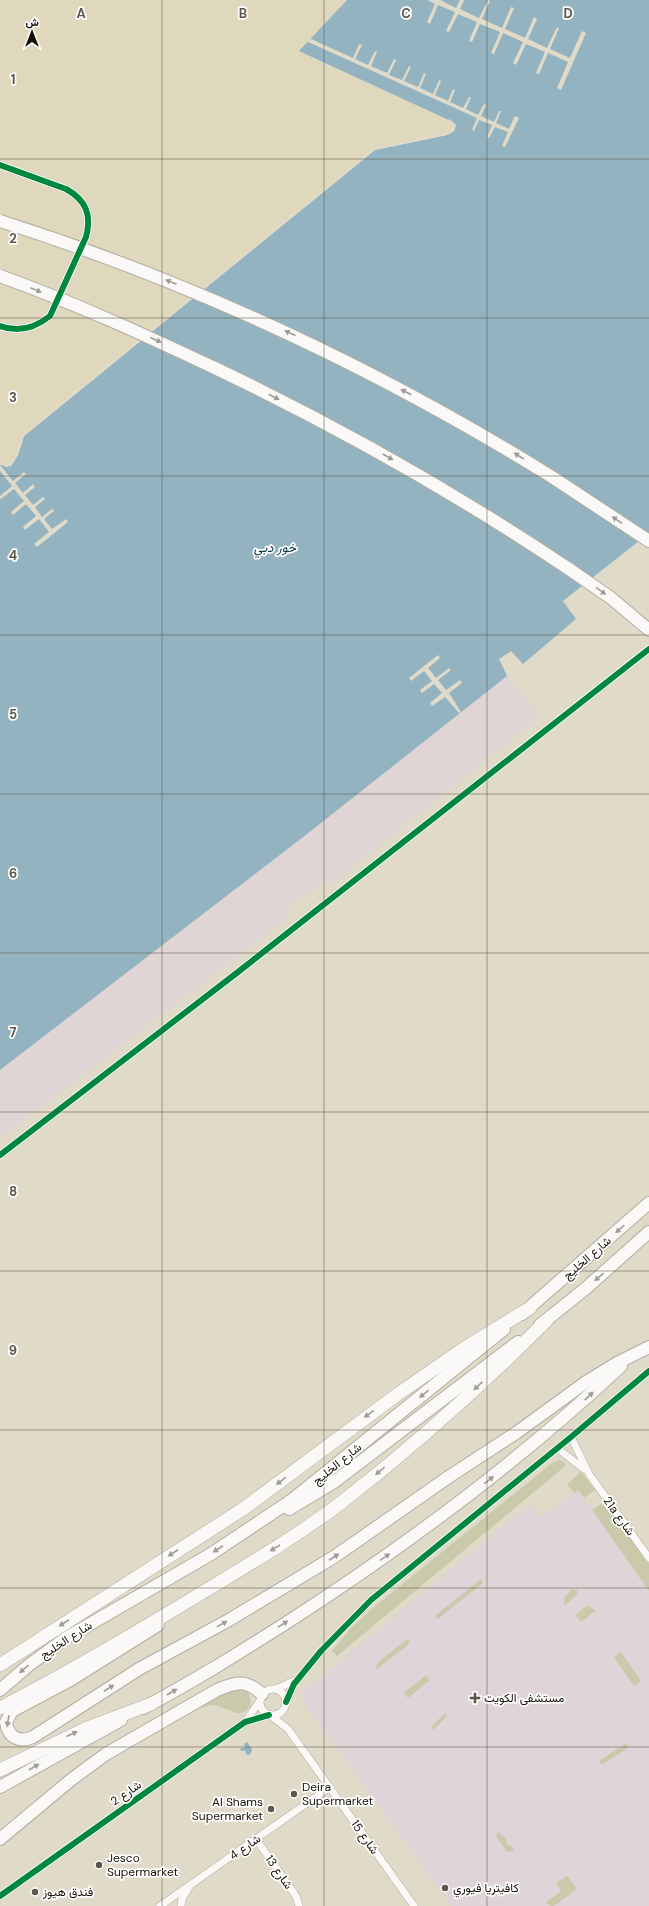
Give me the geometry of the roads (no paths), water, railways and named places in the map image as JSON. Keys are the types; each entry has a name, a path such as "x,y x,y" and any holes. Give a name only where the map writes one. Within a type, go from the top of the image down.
{"highway":[{"path":"0,1665 243,1509 398,1394 463,1349 530,1308"},
{"path":"0,1708 64,1674 277,1547 353,1493 462,1402 547,1320"},
{"path":"0,1770 87,1728 151,1704"}],"main road":[{"path":"0,221 136,268 279,328 418,398 552,477 649,541"},
{"path":"0,276 155,339 263,391 345,433 418,474 546,553 606,594 649,630"},
{"name":"شارع الخليج","path":"0,1690 29,1665 66,1638 159,1585 251,1528 321,1478 530,1308 649,1203"},
{"path":"262,1520 297,1505 334,1482 547,1320 649,1232"},
{"path":"0,1787 151,1704 223,1662 306,1610 425,1528 477,1489 543,1436 649,1340"},
{"path":"177,1608 143,1636 72,1679 12,1711 6,1722 11,1735 19,1740 33,1737 139,1669 229,1620 334,1557 450,1476 516,1433 586,1382 649,1347"},
{"path":"0,1839 61,1788 106,1754 218,1690 234,1684 243,1683 251,1685 266,1694"},
{"path":"0,1845 20,1823"}],"street":[{"path":"0,165 66,189 76,195 86,209 89,226 83,243 50,316 40,324 28,329 16,330 0,326"},
{"path":"0,1155 244,968 649,649"},
{"path":"266,1694 262,1710 270,1715 279,1713 285,1705 291,1690 298,1679 337,1633 372,1600 649,1371"},
{"name":"21a شارع","path":"571,1437 588,1474 649,1558"},
{"name":"21a شارع","path":"557,1448 588,1474"},
{"path":"266,1694 298,1679"},
{"path":"266,1694 283,1694 285,1705"},
{"name":"شارع 2","path":"0,1896 245,1722 266,1694"},
{"name":"شارع 15","path":"285,1705 288,1729"},
{"name":"شارع 2","path":"245,1722 270,1715"},
{"name":"شارع 15","path":"270,1715 288,1729 414,1906"},
{"name":"شارع 4","path":"160,1906 330,1787"},
{"name":"شارع 13","path":"256,1839 296,1896 299,1906"},
{"path":"181,1906 186,1891 192,1884"}],"water":[{"name":"خور دبي","path":"347,0 649,0 649,533 563,601 576,619 523,664 511,651 499,659 507,676 307,834 0,1070 0,465 11,466 18,455 24,436 375,150 447,135 454,131 456,125 453,122 299,51"},
{"path":"247,1742 252,1749 249,1755 246,1754 245,1750 240,1750 241,1748 245,1748 244,1744"}],"place":[{"name":"مستشفى الكويت","path":"475,1698"},
{"name":"Deira Supermarket","path":"294,1794"},
{"name":"Al Shams Supermarket","path":"271,1809"},
{"name":"Jesco Supermarket","path":"99,1865"},
{"name":"كافيتريا فيوري","path":"445,1888"},
{"name":"فندق هيوز","path":"35,1892"}]}
